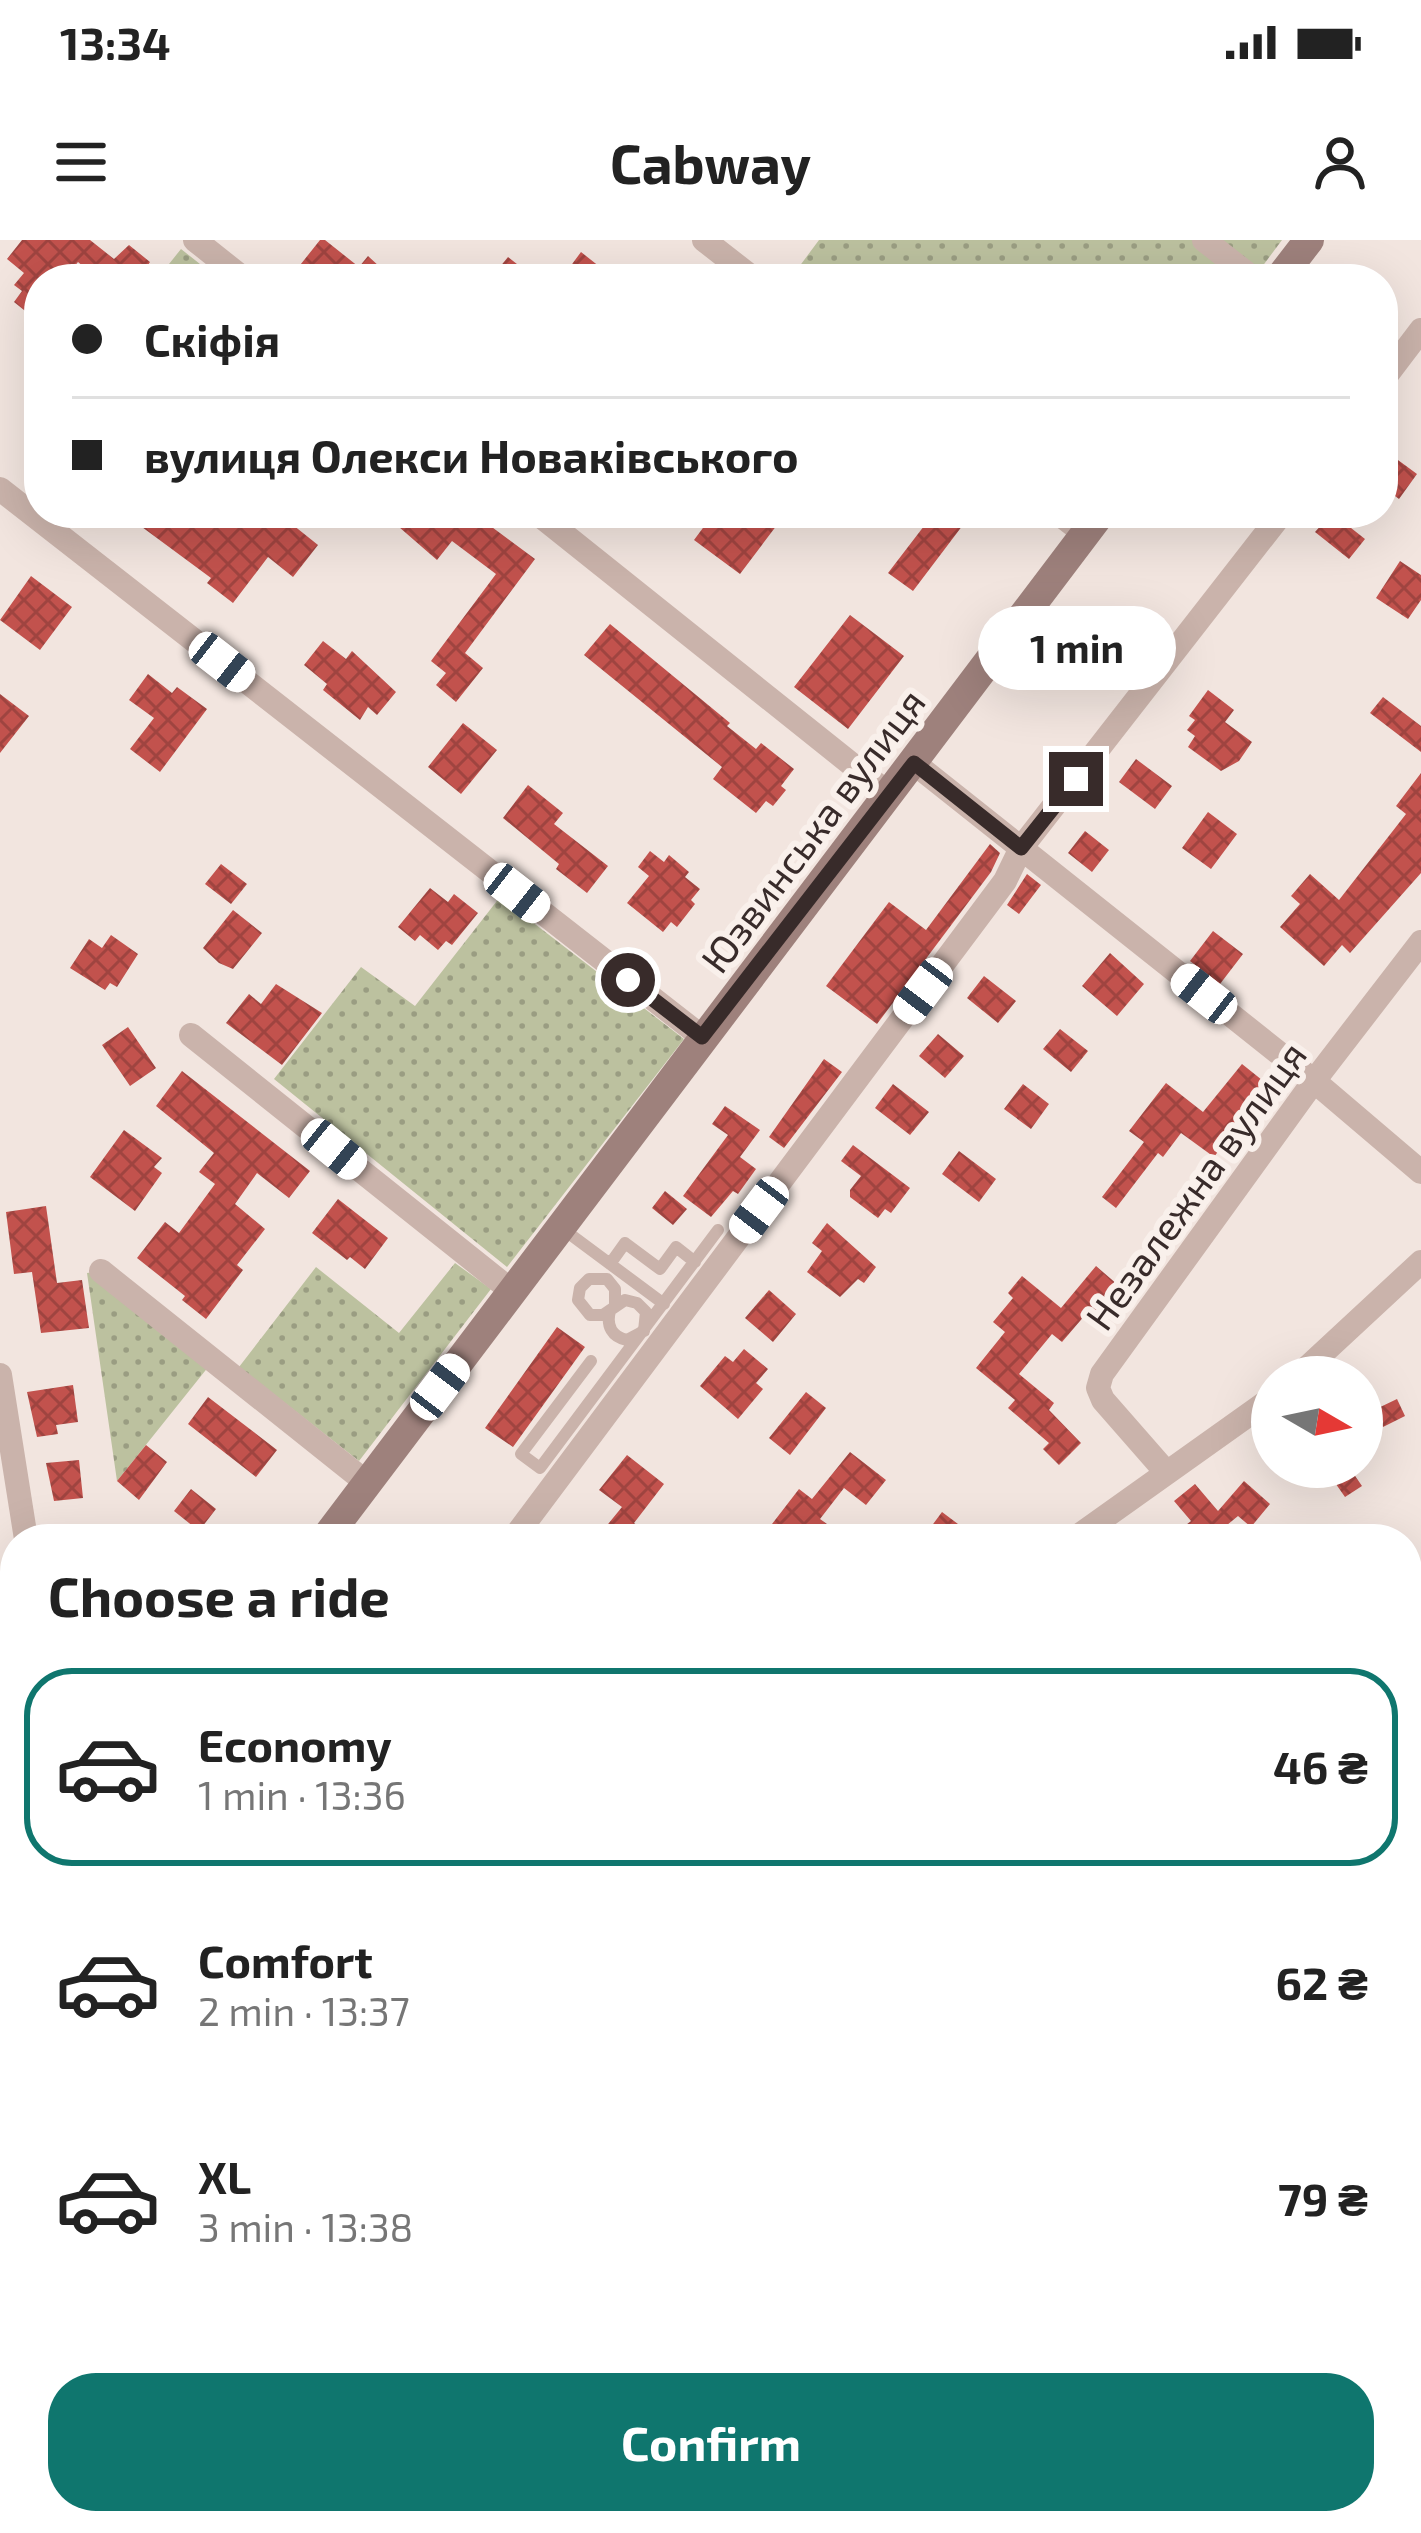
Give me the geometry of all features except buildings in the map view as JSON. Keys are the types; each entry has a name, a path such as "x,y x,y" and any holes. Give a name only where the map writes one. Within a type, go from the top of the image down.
{"main road":[{"path":"1291,264 1309,240"},
{"name":"Юзвинська вулиця","path":"336,1524 1089,528"}],"street":[{"path":"195,240 225,264"},
{"path":"704,240 735,264"},
{"path":"1204,240 1235,264"},
{"path":"1398,360 1421,330"},
{"path":"0,490 24,509"},
{"path":"49,528 702,1037"},
{"path":"556,528 890,795"},
{"path":"524,1524 1005,881 1021,848 1270,528"},
{"path":"914,763 1314,1081 1421,1172"},
{"name":"Незалежна вулиця","path":"1166,1472 1103,1400 1102,1374 1421,942"},
{"path":"191,1035 513,1292"},
{"path":"1320,1356 1421,1262"},
{"path":"101,1271 367,1483"},
{"path":"0,1375 24,1524"},
{"path":"1094,1524 1251,1413"}],"lane":[{"path":"562,1228 664,1304"},
{"path":"590,1361 521,1454 540,1468 718,1230"},
{"path":"610,1264 625,1243 660,1270 676,1247 694,1262"},
{"path":"631,1300 643,1307 644,1331 627,1340 615,1335 608,1324 612,1308 631,1300"}],"green space":[{"path":"819,240 1282,240 1264,264 801,264"},
{"path":"181,249 200,264 169,264"},
{"path":"500,897 684,1039 507,1267 274,1079 361,967 415,1006"},
{"path":"455,1263 491,1289 359,1461 239,1367 316,1267 399,1333"},
{"path":"101,1271 213,1361 117,1481 87,1273"}],"route":[{"path":"628,980 702,1037 914,763 1021,848 1076,779"}]}
